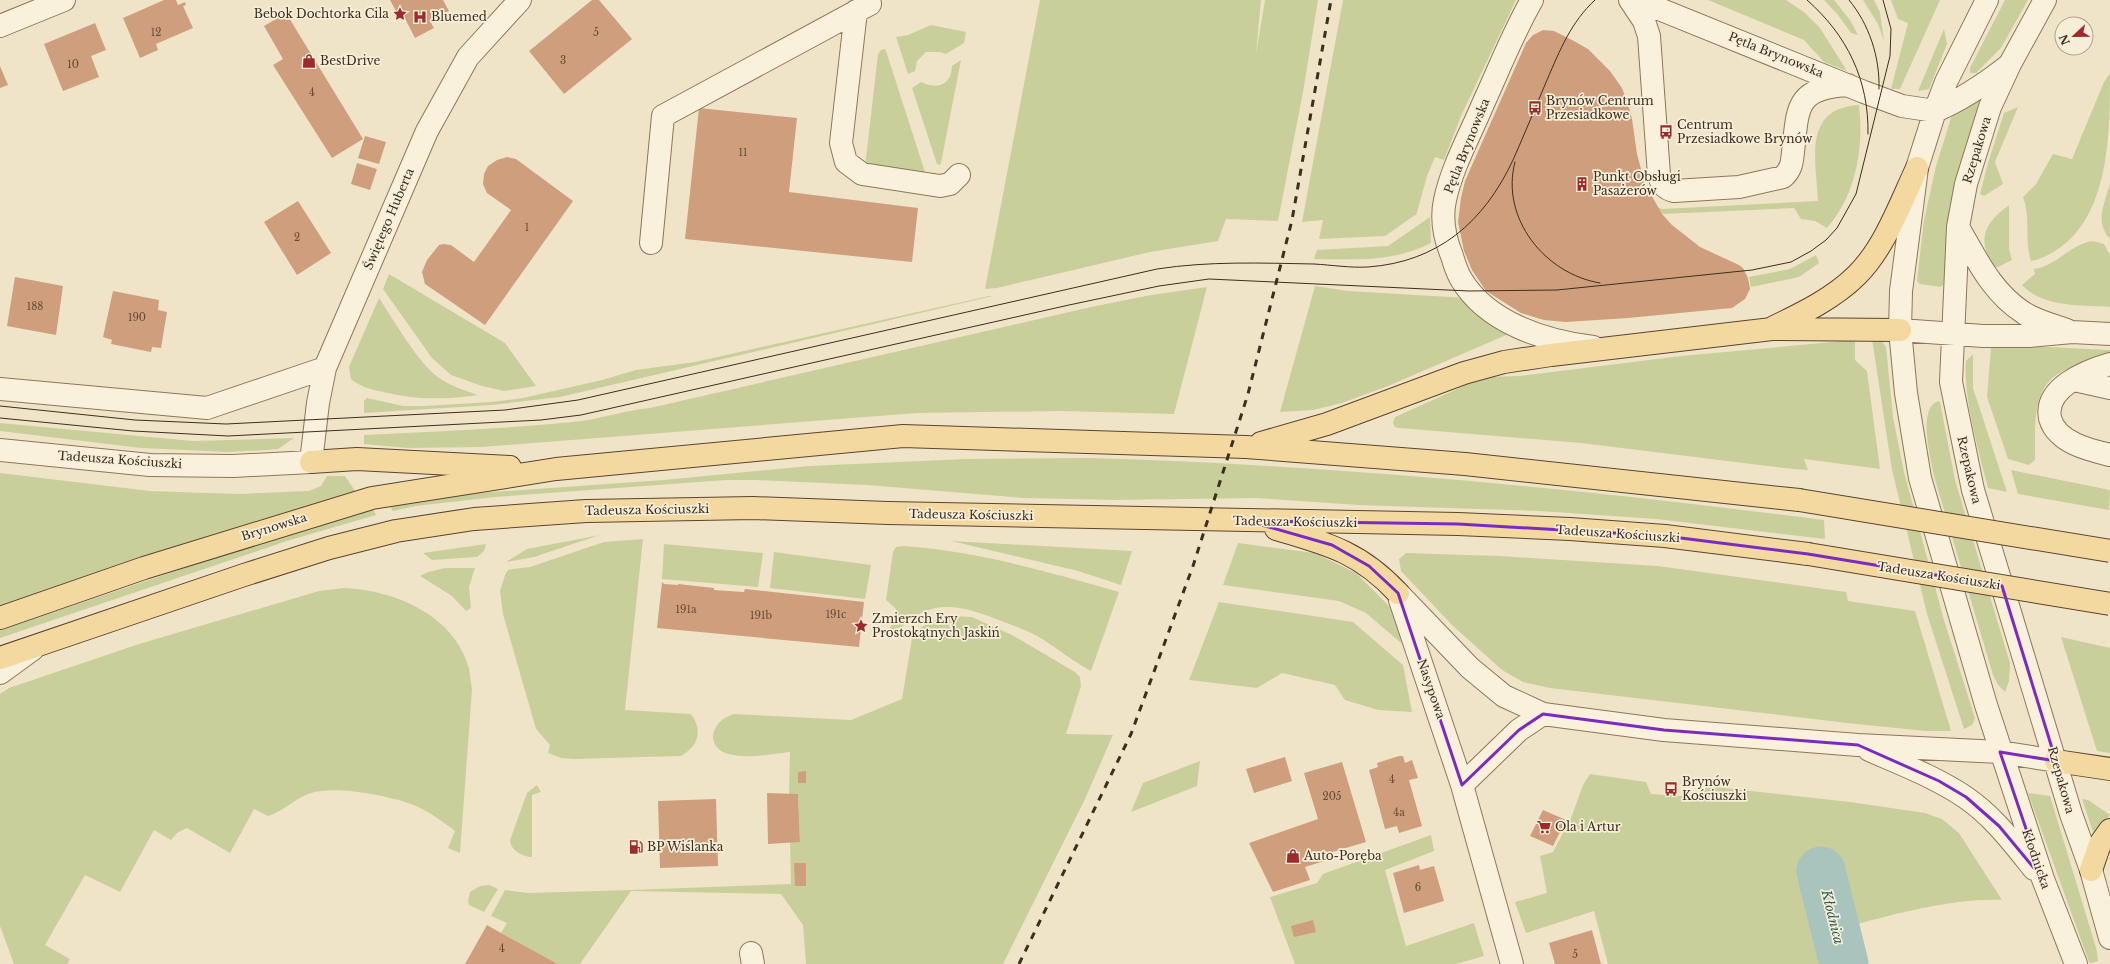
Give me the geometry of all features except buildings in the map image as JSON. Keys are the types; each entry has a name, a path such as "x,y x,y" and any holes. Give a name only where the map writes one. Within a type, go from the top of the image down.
{"main road":[{"path":"1772,329 1813,307 1856,276 1869,260 1884,235 1917,168"},
{"path":"1246,447 1327,424 1470,372 1504,362 1772,329 1900,330"},
{"path":"311,462 357,459 556,469 903,436 1246,447 1465,464 1799,500 2110,551"},
{"name":"Brynowska","path":"0,618 144,568 372,498 556,469"},
{"name":"Tadeusza Kościuszki","path":"35,647 244,575 329,548 396,531 474,519 586,511 753,508 888,513 1458,524 1570,529 1665,536 1808,554 2110,604"},
{"path":"1248,521 1332,545 1369,566 1384,578 1398,593"},
{"path":"0,658 35,647"},
{"path":"2056,761 2110,768"},
{"path":"2091,870 2100,844 2110,830"}],"street":[{"path":"0,26 64,0"},
{"name":"Świętego Huberta","path":"311,462 318,403 325,368 428,132 468,57 520,0"},
{"name":"Pętla Brynowska","path":"1532,0 1508,48 1453,173 1444,201 1444,230 1447,243 1460,278 1481,304 1512,324 1543,337 1572,345 1602,349"},
{"name":"Pętla Brynowska","path":"1630,0 1644,21 1649,36 1659,175 1663,186 1668,189 1674,191 1730,188 1783,177 1789,172 1792,163 1798,112 1802,102 1810,94 1821,89 1832,86 1848,85"},
{"name":"Pętla Brynowska","path":"1637,0 1902,106 1935,111"},
{"path":"1987,0 1946,82 1917,168 1903,269 1900,330 1906,393 1920,478 2000,752"},
{"name":"Rzepakowa","path":"2045,0 2010,64 1982,129 1966,184 1958,227 1951,382 1973,490 2071,814 2091,870 2110,938"},
{"path":"863,6 841,143 846,162 862,174 936,186 950,184 959,175"},
{"path":"651,243 663,116 863,6"},
{"path":"1935,111 1958,100 1983,85 2010,64"},
{"path":"1958,227 1991,284 2006,300 2025,314 2072,332"},
{"path":"1900,330 1952,334 2030,336 2072,332 2110,334"},
{"path":"2110,364 2096,368 2059,390 2051,399 2049,407 2050,420 2061,435 2075,444 2110,455"},
{"path":"0,389 207,408 325,368"},
{"path":"2074,380 2110,388"},
{"name":"Tadeusza Kościuszki","path":"0,450 150,465 233,466 311,462"},
{"path":"1398,593 1470,668 1504,696 1544,714 1664,730 1858,745 2000,752 2056,761"},
{"name":"Nasypowa","path":"1398,593 1462,785 1512,964"},
{"path":"0,673 35,647"},
{"path":"1462,785 1518,730 1544,714"},
{"path":"1858,745 1939,781 1966,797 1999,826 2043,879"},
{"name":"Kłodnicka","path":"2000,752 2043,879 2076,964"}],"highlighted area":[{"path":"1248,521 1458,524 1665,536 1808,554 2002,586 2056,761 2000,752 2043,879 1999,826 1966,797 1939,781 1858,745 1664,730 1543,714 1519,730 1462,785 1398,593 1369,566 1332,545"}],"green space":[{"path":"1040,0 1261,0 1256,54 1265,0 1318,0 1303,92 1278,221 1226,219 1218,241 1150,252 997,288 985,289"},
{"path":"1343,0 1516,0 1461,116 1444,160 1435,157 1427,176 1416,216 1415,215 1385,236 1319,239 1323,220 1302,222"},
{"path":"1708,0 1786,0 1804,12 1820,28 1847,71 1824,62 1804,40"},
{"path":"1824,0 1834,0 1850,20 1858,35 1851,33 1838,15"},
{"path":"1863,0 1874,0 1880,12 1884,41 1878,24"},
{"path":"1891,0 1940,0 1900,89 1891,89 1908,23 1898,19"},
{"path":"2005,0 2028,0 2001,48 1976,73 1970,73 1970,68"},
{"path":"931,25 966,32 964,43 946,54 940,52 926,52 917,61 915,71 908,74 896,37 908,35"},
{"path":"1944,29 1947,44 1929,89 1918,91"},
{"path":"885,49 925,172 865,167 878,54 881,50"},
{"path":"961,60 940,165 937,164 912,88 921,82 933,86 946,82 949,78 952,66"},
{"path":"2110,73 2109,119 2104,168 2098,191 2089,213 2077,232 2061,247 2046,256 2031,261 2028,245 2027,212 2023,197 2036,184 2053,154 2072,159 2104,82"},
{"path":"1980,100 1983,100 1944,284 1941,287 1920,284 1917,281 1924,220 1936,166 1952,115"},
{"path":"1859,105 1860,138 1856,170 1845,201 1827,228 1815,221 1801,219 1794,208 1662,214 1656,206 1662,209 1818,201 1815,154 1816,139 1820,126 1828,116 1841,108"},
{"path":"2018,107 1995,162 2003,184 1984,196 1980,194 2004,113"},
{"path":"2110,183 2110,239 2105,233 2102,212"},
{"path":"2009,205 2009,249 2012,260 1998,267 1993,267 1985,248 1984,240 1986,232 1994,219"},
{"path":"1430,217 1431,243 1417,249 1389,257 1344,260 1314,259 1317,250 1388,246"},
{"path":"2093,241 2104,244 2110,255 2110,307 2052,302 2041,298 2022,285 2035,274 2034,269 2050,264 2077,246"},
{"path":"1816,255 1819,263 1799,277 1751,287 1749,277 1790,269"},
{"path":"389,274 505,343 536,386 504,391 482,386 451,375 432,358 383,289"},
{"path":"1315,286 1348,291 1467,298 1518,330 1388,386 1342,403 1313,410 1280,412"},
{"path":"1207,287 1174,414 1061,411 917,413 482,447 407,448 364,444 364,435 500,428 590,420 632,410 650,408 1091,307 1151,295"},
{"path":"993,296 560,397 492,405 364,413 364,401 367,398 403,406 424,406 491,402 523,398 602,380 636,370 695,362"},
{"path":"379,298 415,352 431,371 447,383 478,395 453,398 416,398 368,388 357,384 351,379 349,367"},
{"path":"1872,339 1881,340 1886,347 1893,417 1904,472 1944,620 1975,718 1972,725 1964,729 1927,614 1892,470"},
{"path":"1855,340 1855,360 1867,371 1880,469 1804,459 1808,470 1793,469 1581,443 1399,428 1395,427 1393,423 1395,417 1484,377 1519,376 1681,356"},
{"path":"2005,345 2110,350 2110,360 2068,369 2055,376 2047,384 2037,407 2035,460 2029,465 2008,459 1987,397 1991,348"},
{"path":"1973,354 1973,388 2007,492 1988,488 1980,458 1972,424 1967,391 1966,361"},
{"path":"1938,401 1940,402 1955,480 2010,663 2009,681 2005,692 1998,685 1993,675 1934,476 1928,447 1927,424 1928,413 1932,406"},
{"path":"0,423 193,441 294,438 278,449 267,450 228,452 141,448 0,431"},
{"path":"1090,458 1274,466 1458,480 1641,498 1824,520 1825,539 1656,519 1539,511 1358,505 1256,498 1116,500 1023,498 867,485 755,480 726,480 495,497 416,506 393,511 389,505 464,494 664,480 809,466 966,459"},
{"path":"2011,470 2110,490 2109,510 2018,494"},
{"path":"0,473 150,491 239,494 309,491 321,486 327,476 345,476 355,491 262,520 0,607"},
{"path":"372,508 376,515 287,541 0,638 0,630 304,528"},
{"path":"600,535 534,557 506,562 527,549"},
{"path":"643,539 625,710 691,714 695,720 698,732 695,743 681,756 573,759 561,758 548,753 550,745 536,729 503,614 500,591 505,575 508,570 530,567 604,542"},
{"path":"951,541 1132,551 1121,585 1078,571"},
{"path":"1238,543 1315,553 1356,573 1396,613 1401,643 1366,613 1339,601 1223,585"},
{"path":"486,544 484,551 477,557 432,560 423,553"},
{"path":"664,544 763,553 758,587 662,579"},
{"path":"904,546 959,552 986,557 1119,592 1091,671 1037,636 970,610 943,607 931,609 906,623 893,636 887,635 895,617 896,609 886,600 893,552 896,547"},
{"path":"774,552 871,565 865,599 770,588"},
{"path":"1406,553 1500,556 1658,566 1846,592 1848,601 1915,611 1951,731 1925,731 1847,723 1550,688 1523,682 1502,670 1452,625 1401,571 1399,559"},
{"path":"445,568 475,568 469,587 471,608 466,611 452,596 420,576 428,572"},
{"path":"344,588 383,594 402,600 420,609 436,620 450,633 461,649 469,668 472,690 460,853 448,848 455,831 426,811 406,802 379,795 349,791 335,790 311,793 299,798 278,812 268,816 254,809 230,853 187,828 177,833 171,840 154,830 120,892 85,875 45,945 70,959 67,964 14,964 0,926 0,694 9,688 139,644 319,591"},
{"path":"1219,602 1353,622 1403,665 1412,712 1378,710 1345,700 1335,685 1282,673 1257,688 1189,680"},
{"path":"953,616 972,617 1012,635 1075,672 1080,677 1081,686 1066,734 1113,735 1085,799 1003,964 806,964 803,925 781,894 631,891 580,964 558,964 501,933 507,923 491,916 505,890 528,893 791,884 790,842 800,842 798,794 789,794 790,752 740,756 722,751 716,746 713,737 713,733 719,722 734,714 851,720 902,699 913,632 930,622"},
{"path":"2061,637 2110,648 2110,753 2097,751"},
{"path":"1200,761 1197,786 1131,812 1143,783"},
{"path":"1590,774 1646,782 1651,794 1696,797 1707,786 1850,802 1925,813 1942,819 1959,833 2002,900 1966,901 1928,907 1854,925 1864,964 1608,964 1594,911 1526,933 1515,902 1547,893 1540,856 1553,852 1571,818 1583,785"},
{"path":"537,785 541,792 532,795 532,857 528,857 515,850 512,847 510,840 527,793"},
{"path":"2028,793 2050,796 2097,951 2098,961 2091,963 2089,962"},
{"path":"2082,799 2088,800 2110,815 2095,838"},
{"path":"1431,835 1434,851 1385,870 1406,946 1474,923 1484,956 1456,964 1295,964 1270,897 1317,883 1323,874"},
{"path":"489,885 498,889 484,912 469,905 468,901 470,892 480,886"}],"waterway":[{"name":"Kłodnica","path":"1821,871 1844,964"}],"tram line":[{"path":"0,406 135,420 226,424 505,410 578,400 1157,269 1177,266 1235,263 1314,264 1348,267 1368,267 1393,264 1416,257 1437,247 1456,235 1473,220 1488,202 1513,160 1567,37 1579,18 1595,0"},
{"path":"1807,0 1834,28 1853,60 1865,95 1868,134"},
{"path":"1849,0 1868,30 1878,65 1879,89"},
{"path":"0,418 133,431 228,436 541,420 581,415 1159,286 1209,279 1469,291 1557,290 1752,270 1791,262 1811,251 1826,240 1837,228 1856,194 1890,56 1891,29 1883,0"},
{"path":"1515,162 1512,183 1514,203 1521,223 1531,240 1545,256 1561,268 1580,278 1600,283"}],"railway":[{"path":"1019,964 1131,734 1193,566 1248,394 1292,220 1331,0"}],"place":[{"name":"Bebok Dochtorka Cila","path":"400,14"},
{"name":"Bluemed","path":"420,17"},
{"name":"BestDrive","path":"309,61"},
{"name":"Brynów Centrum Przesiadkowe","path":"1535,108"},
{"name":"Centrum Przesiadkowe Brynów","path":"1666,132"},
{"name":"Punkt Obsługi Pasażerów","path":"1582,184"},
{"name":"Zmierzch Ery Prostokątnych Jaskiń","path":"861,626"},
{"name":"Brynów Kościuszki","path":"1671,789"},
{"name":"Ola i Artur","path":"1544,827"},
{"name":"BP Wiślanka","path":"636,847"},
{"name":"Auto-Poręba","path":"1293,856"}]}
